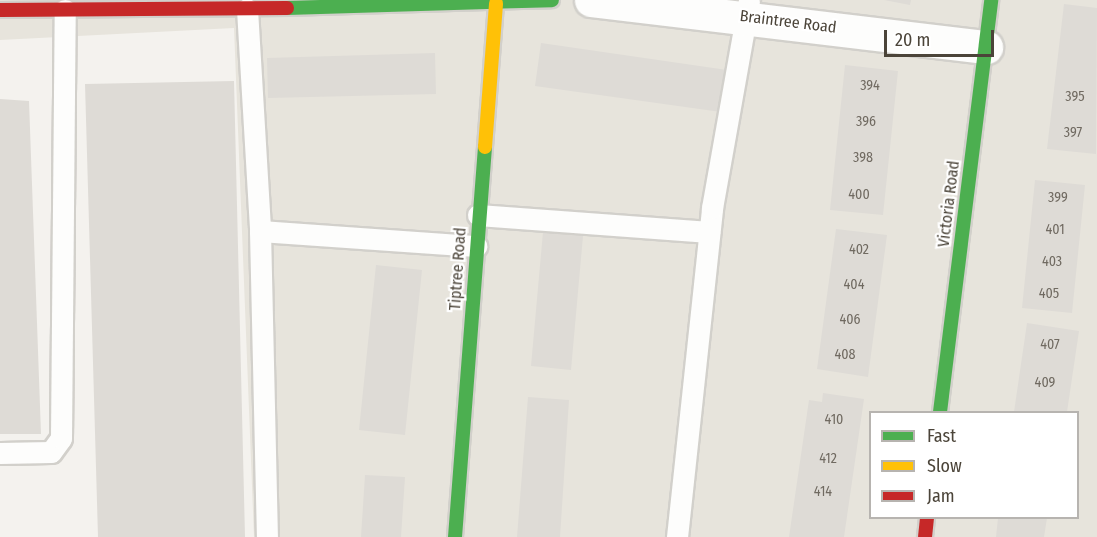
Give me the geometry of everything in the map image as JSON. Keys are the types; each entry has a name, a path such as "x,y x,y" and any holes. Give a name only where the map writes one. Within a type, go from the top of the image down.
{"street":[{"path":"0,10 52,6 256,6 496,3 552,0"},
{"name":"Braintree Road","path":"591,0 748,8 986,47"},
{"name":"Victoria Road","path":"940,411 991,0"},
{"name":"Tiptree Road","path":"455,537 496,3"},
{"path":"925,537 927,519"}],"lane":[{"path":"0,453 51,452 61,438 52,6"},
{"path":"256,6 267,537"},
{"path":"677,537 709,232 748,8"},
{"path":"478,215 709,232"},
{"path":"260,231 476,246"}],"shaded area":[{"path":"0,0 1097,0 1097,537 254,537 234,28 0,40"}],"building":[{"path":"884,0 911,0 910,5"},
{"path":"1064,4 1097,8 1096,154 1047,149"},
{"path":"541,43 727,70 721,112 535,86"},
{"path":"435,53 436,94 268,98 267,58"},
{"path":"845,65 898,71 883,215 830,210"},
{"path":"234,81 245,537 98,537 85,84"},
{"path":"0,99 29,101 41,434 0,434"},
{"path":"1035,180 1085,185 1072,313 1022,308"},
{"path":"836,229 887,235 868,377 817,369"},
{"path":"543,232 583,236 571,370 531,366"},
{"path":"376,265 422,270 405,435 359,430"},
{"path":"1027,323 1079,331 1067,411 1014,411"},
{"path":"823,393 864,399 844,537 789,537 809,400 822,402"},
{"path":"528,397 569,400 560,537 517,537"},
{"path":"365,475 405,477 401,537 361,537"},
{"path":"998,519 1047,519 1044,537 996,537"}],"traffic: fast":[{"path":"287,8 552,0"},
{"path":"940,411 991,0"},
{"path":"455,537 485,147"}],"traffic: slow":[{"path":"485,147 496,3"}],"traffic: jam":[{"path":"0,10 287,8"},
{"path":"925,537 927,519"}]}
